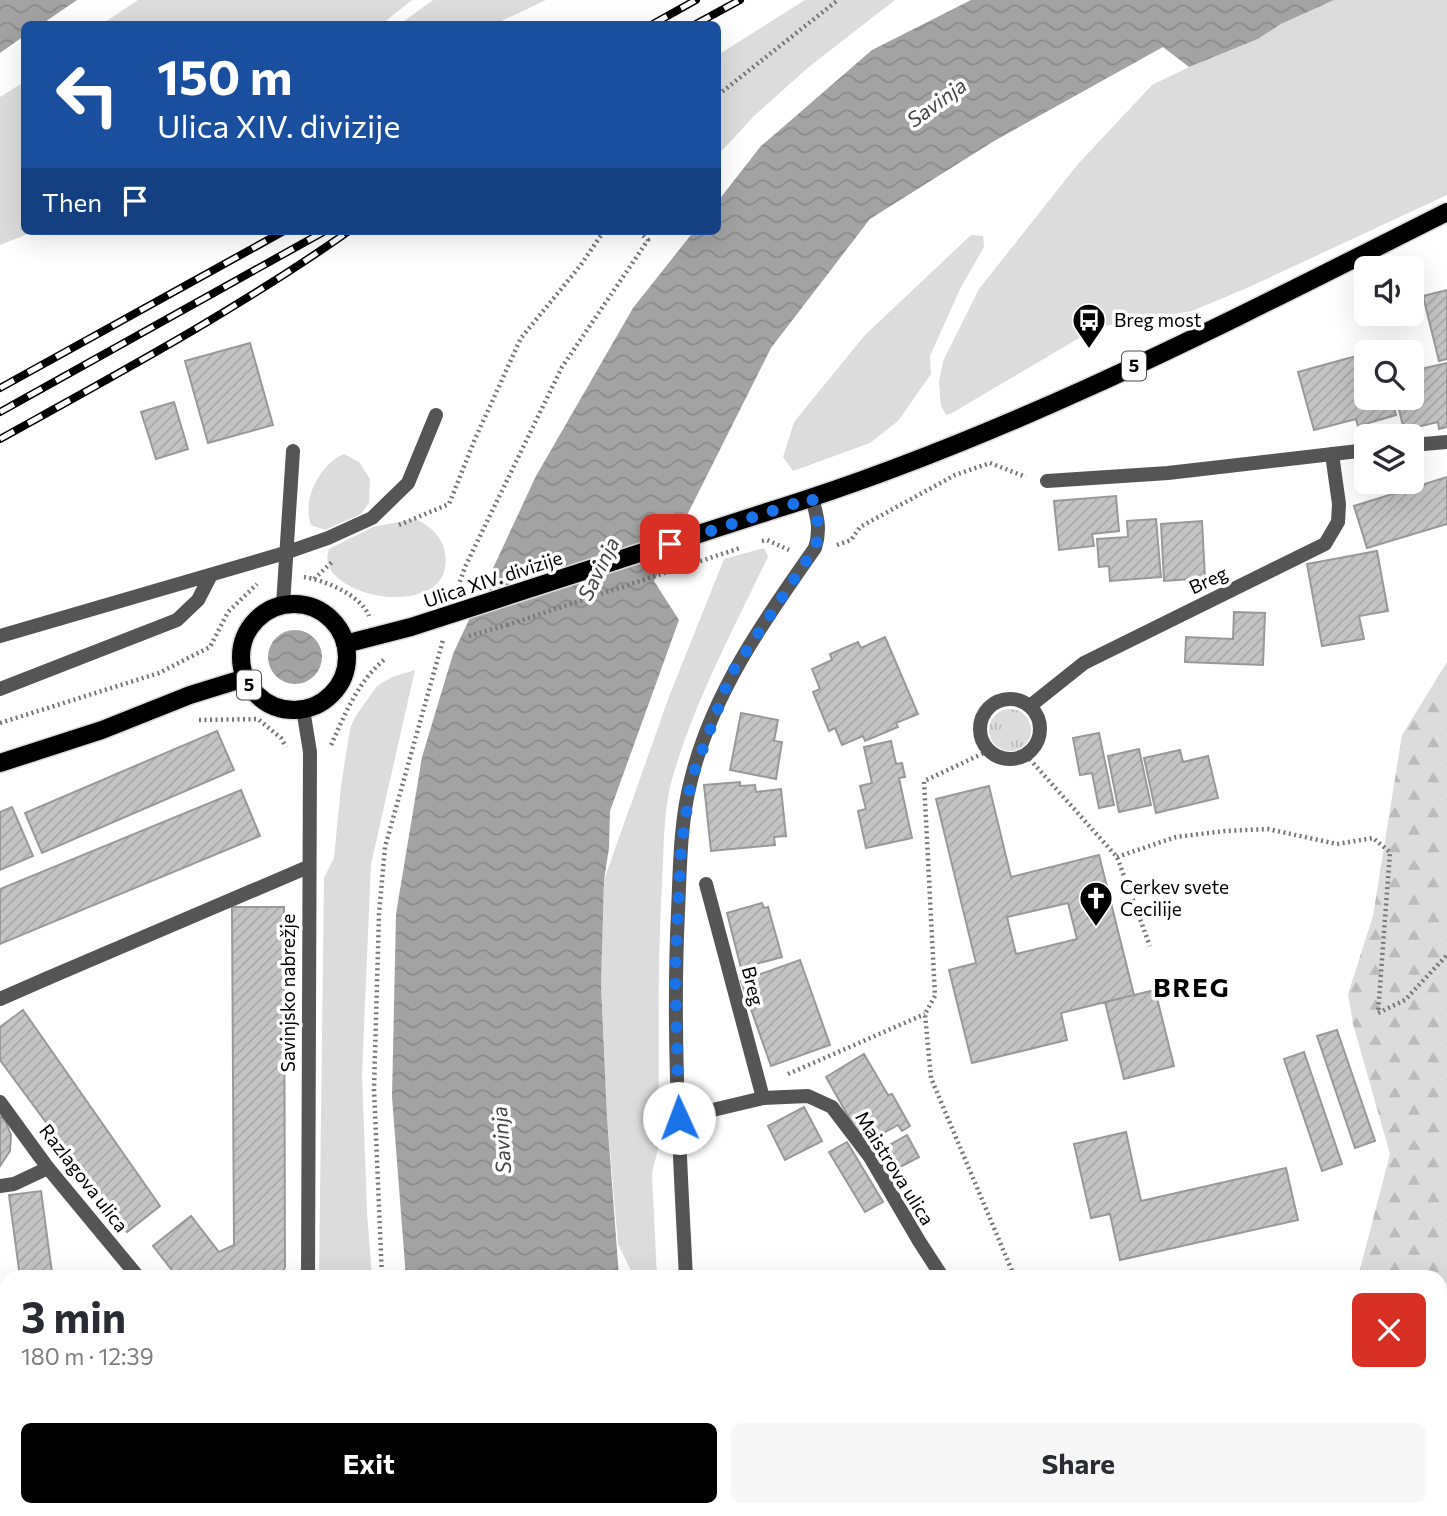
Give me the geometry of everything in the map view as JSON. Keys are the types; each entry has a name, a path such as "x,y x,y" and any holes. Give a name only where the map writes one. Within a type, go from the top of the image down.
{"main road":[{"name":"5","path":"812,498 958,443 1106,379 1447,212"},
{"name":"Ulica XIV. divizije","path":"345,644 411,627 812,498"},
{"path":"283,605 299,604 315,608 334,623 345,644 347,661 343,678 333,693 320,704 303,709"},
{"name":"5","path":"283,605 262,615 247,632 241,662 245,678 252,690 269,703 289,710 303,709"},
{"name":"5","path":"0,763 102,730 190,695 245,678"}],"street":[{"path":"0,636 285,553 328,538 372,518 408,483 436,415"},
{"path":"1424,444 1447,442"},
{"path":"283,605 293,451"},
{"path":"1047,481 1168,473 1354,451"},
{"name":"Breg","path":"1030,706 1084,663 1325,544 1338,522 1339,504 1332,454"},
{"path":"686,1270 675,974 681,849 691,780 731,674 815,548 819,521 812,498"},
{"path":"0,689 177,620 198,600 211,575"},
{"path":"1005,699 1019,700 1030,706 1040,725 1038,742 1026,755 1017,759 1000,758 988,751 980,734 981,718 990,706 1005,699"},
{"name":"Savinjsko nabrežje","path":"303,709 310,752 308,1270"},
{"path":"0,999 308,867"},
{"name":"Breg","path":"706,884 763,1098"},
{"name":"Maistrova ulica","path":"679,1118 763,1098 808,1096 832,1107 870,1157 938,1270"},
{"name":"Razlagova ulica","path":"0,1102 48,1168 132,1270"},
{"path":"0,1186 14,1184 48,1168"}],"path":[{"path":"721,93 838,0"},
{"path":"389,528 449,504 521,338 580,266 601,235"},
{"path":"457,593 464,567 562,367 648,240 642,235"},
{"path":"754,544 767,540 809,556 851,540 860,527 955,475 990,463 1005,467"},
{"path":"507,625 741,548"},
{"path":"189,723 202,719 258,719 281,738 289,754 328,751 350,703 367,677 384,659 366,609 334,585 313,579 335,559"},
{"path":"0,723 159,673 199,653 210,647 228,612 257,584 285,577"},
{"path":"382,1270 374,1089 379,914 385,847 445,632"},
{"path":"988,751 924,781 935,996 925,1014 931,1078 1012,1270"},
{"path":"1026,755 1117,857 1150,946"},
{"path":"1117,857 1176,837 1225,831 1268,829 1337,844 1373,838 1390,852 1378,1013 1405,1000 1447,955"},
{"path":"781,1076 925,1014"}],"green space":[{"path":"138,0 412,0 386,21 106,21"},
{"path":"433,0 546,0 501,21 404,21"},
{"path":"805,0 895,0 810,66 754,116 721,152 721,53"},
{"path":"1334,0 1447,0 1447,195 1192,311 1098,327 946,415 941,406 939,382 943,361 979,289 1078,164 1152,85 1258,39 1281,24"},
{"path":"21,84 21,235 25,235 0,245 0,97"},
{"path":"971,235 983,236 984,247 960,289 930,356 931,374 898,421 870,443 793,471 783,457 794,422 865,335"},
{"path":"344,454 359,462 370,479 369,503 361,514 325,530 311,525 311,494 320,474"},
{"path":"414,519 434,532 444,547 443,576 429,590 409,596 384,596 361,591 341,580 329,566 329,549 373,527"},
{"path":"764,548 768,557 702,696 668,795 659,949 659,1145 652,1173 657,1270 631,1270 618,1244 607,1117 601,985 604,880 670,694 724,559"},
{"path":"1447,662 1447,1270 1360,1270 1390,1154 1353,1024 1348,994 1373,916 1402,735"},
{"path":"415,670 371,864 362,1074 371,1270 319,1270 324,878 334,858 350,729 355,717 377,686 392,677"},
{"path":"1010,709 1025,715 1031,730 1025,745 1010,751 995,745 989,730 995,715"}],"water":[{"path":"0,0 77,0 46,21 21,21 21,38 0,53"},
{"name":"Savinja","path":"971,0 1334,0 1281,24 1258,39 1189,67 1163,47 994,141 870,219 771,348 654,581 679,620 610,811 609,848 604,880 601,985 618,1270 405,1270 392,1097 396,914 422,757 453,654 536,476 633,308 691,235 721,235 721,197 761,146 872,50"},
{"path":"295,630 314,638 322,657 314,676 295,684 276,676 268,657 276,638"}],"building":[{"path":"1447,290 1447,359 1439,361 1424,296"},
{"path":"250,343 273,425 208,443 185,361"},
{"path":"1354,357 1354,410 1395,410 1396,415 1365,424 1357,424 1356,419 1314,430 1298,372"},
{"path":"1447,363 1447,427 1439,429 1438,422 1424,425 1403,424 1399,410 1424,410 1424,368"},
{"path":"174,402 188,449 156,459 141,412"},
{"path":"1447,477 1447,524 1367,548 1354,506 1392,494 1424,494 1424,484"},
{"path":"1116,496 1119,531 1092,534 1094,546 1059,550 1054,501"},
{"path":"1156,519 1161,577 1110,581 1109,566 1099,567 1097,539 1128,537 1127,521"},
{"path":"1202,521 1205,578 1164,581 1161,524"},
{"path":"1377,551 1388,611 1359,616 1364,639 1322,646 1307,564"},
{"path":"1234,612 1265,613 1263,665 1185,662 1186,637 1233,639"},
{"path":"885,637 918,714 896,723 898,727 865,741 863,736 842,745 835,728 829,731 813,692 820,689 812,669 832,660 830,654 858,642 861,648"},
{"path":"741,713 778,720 774,741 782,742 776,779 730,770"},
{"path":"217,731 234,770 42,853 25,813"},
{"path":"1099,733 1114,805 1099,808 1092,773 1080,775 1073,738"},
{"path":"891,741 896,764 902,763 905,777 899,778 912,838 866,848 858,811 866,809 860,786 872,783 864,747"},
{"path":"1139,749 1151,805 1119,812 1108,756"},
{"path":"1180,750 1183,762 1208,756 1218,798 1156,813 1144,758"},
{"path":"740,782 740,786 755,785 756,792 781,789 786,836 774,837 775,845 711,851 704,785"},
{"name":"Cerkev svete Cecilije","path":"989,786 1011,877 1099,855 1134,995 1061,1013 1067,1040 972,1063 949,970 976,963 936,799","holes":["1068,903 1077,939 1016,954 1007,917"]},
{"path":"241,790 260,836 0,944 0,889"},
{"path":"12,807 33,856 0,870 0,812"},
{"path":"762,903 764,908 768,907 782,957 741,968 727,913"},
{"path":"232,907 284,907 285,1267 284,1270 172,1270 153,1246 191,1216 219,1252 234,1245"},
{"path":"800,960 830,1045 771,1066 741,981"},
{"path":"1155,990 1174,1066 1124,1079 1105,1002"},
{"path":"23,1010 160,1206 127,1232 0,1060 0,1027"},
{"path":"1337,1030 1375,1141 1355,1148 1317,1036"},
{"path":"1304,1052 1342,1164 1322,1171 1284,1059"},
{"path":"864,1054 910,1126 902,1131 898,1125 864,1144 826,1077"},
{"path":"804,1107 822,1141 785,1160 768,1126"},
{"path":"0,1116 5,1120 11,1135 10,1151 0,1166"},
{"path":"1126,1132 1141,1201 1286,1168 1298,1220 1120,1260 1110,1214 1091,1218 1074,1144"},
{"path":"907,1135 919,1157 889,1173 877,1152"},
{"path":"847,1142 883,1202 865,1212 829,1152"},
{"path":"41,1191 52,1270 19,1270 9,1195"}],"railway":[{"path":"658,21 696,0"},
{"path":"702,21 740,0"},
{"path":"0,388 277,235"},
{"path":"0,412 318,235"},
{"path":"0,439 221,314 343,235"}],"place":[{"name":"Breg most","path":"1089,350"},
{"name":"Cerkev svete Cecilije","path":"1096,928"}],"district":[{"name":"BREG","path":"1192,988"}],"route":[{"path":"670,544 812,498 819,521 815,548 731,674 709,726 691,780 681,849 675,974 679,1118"}]}
